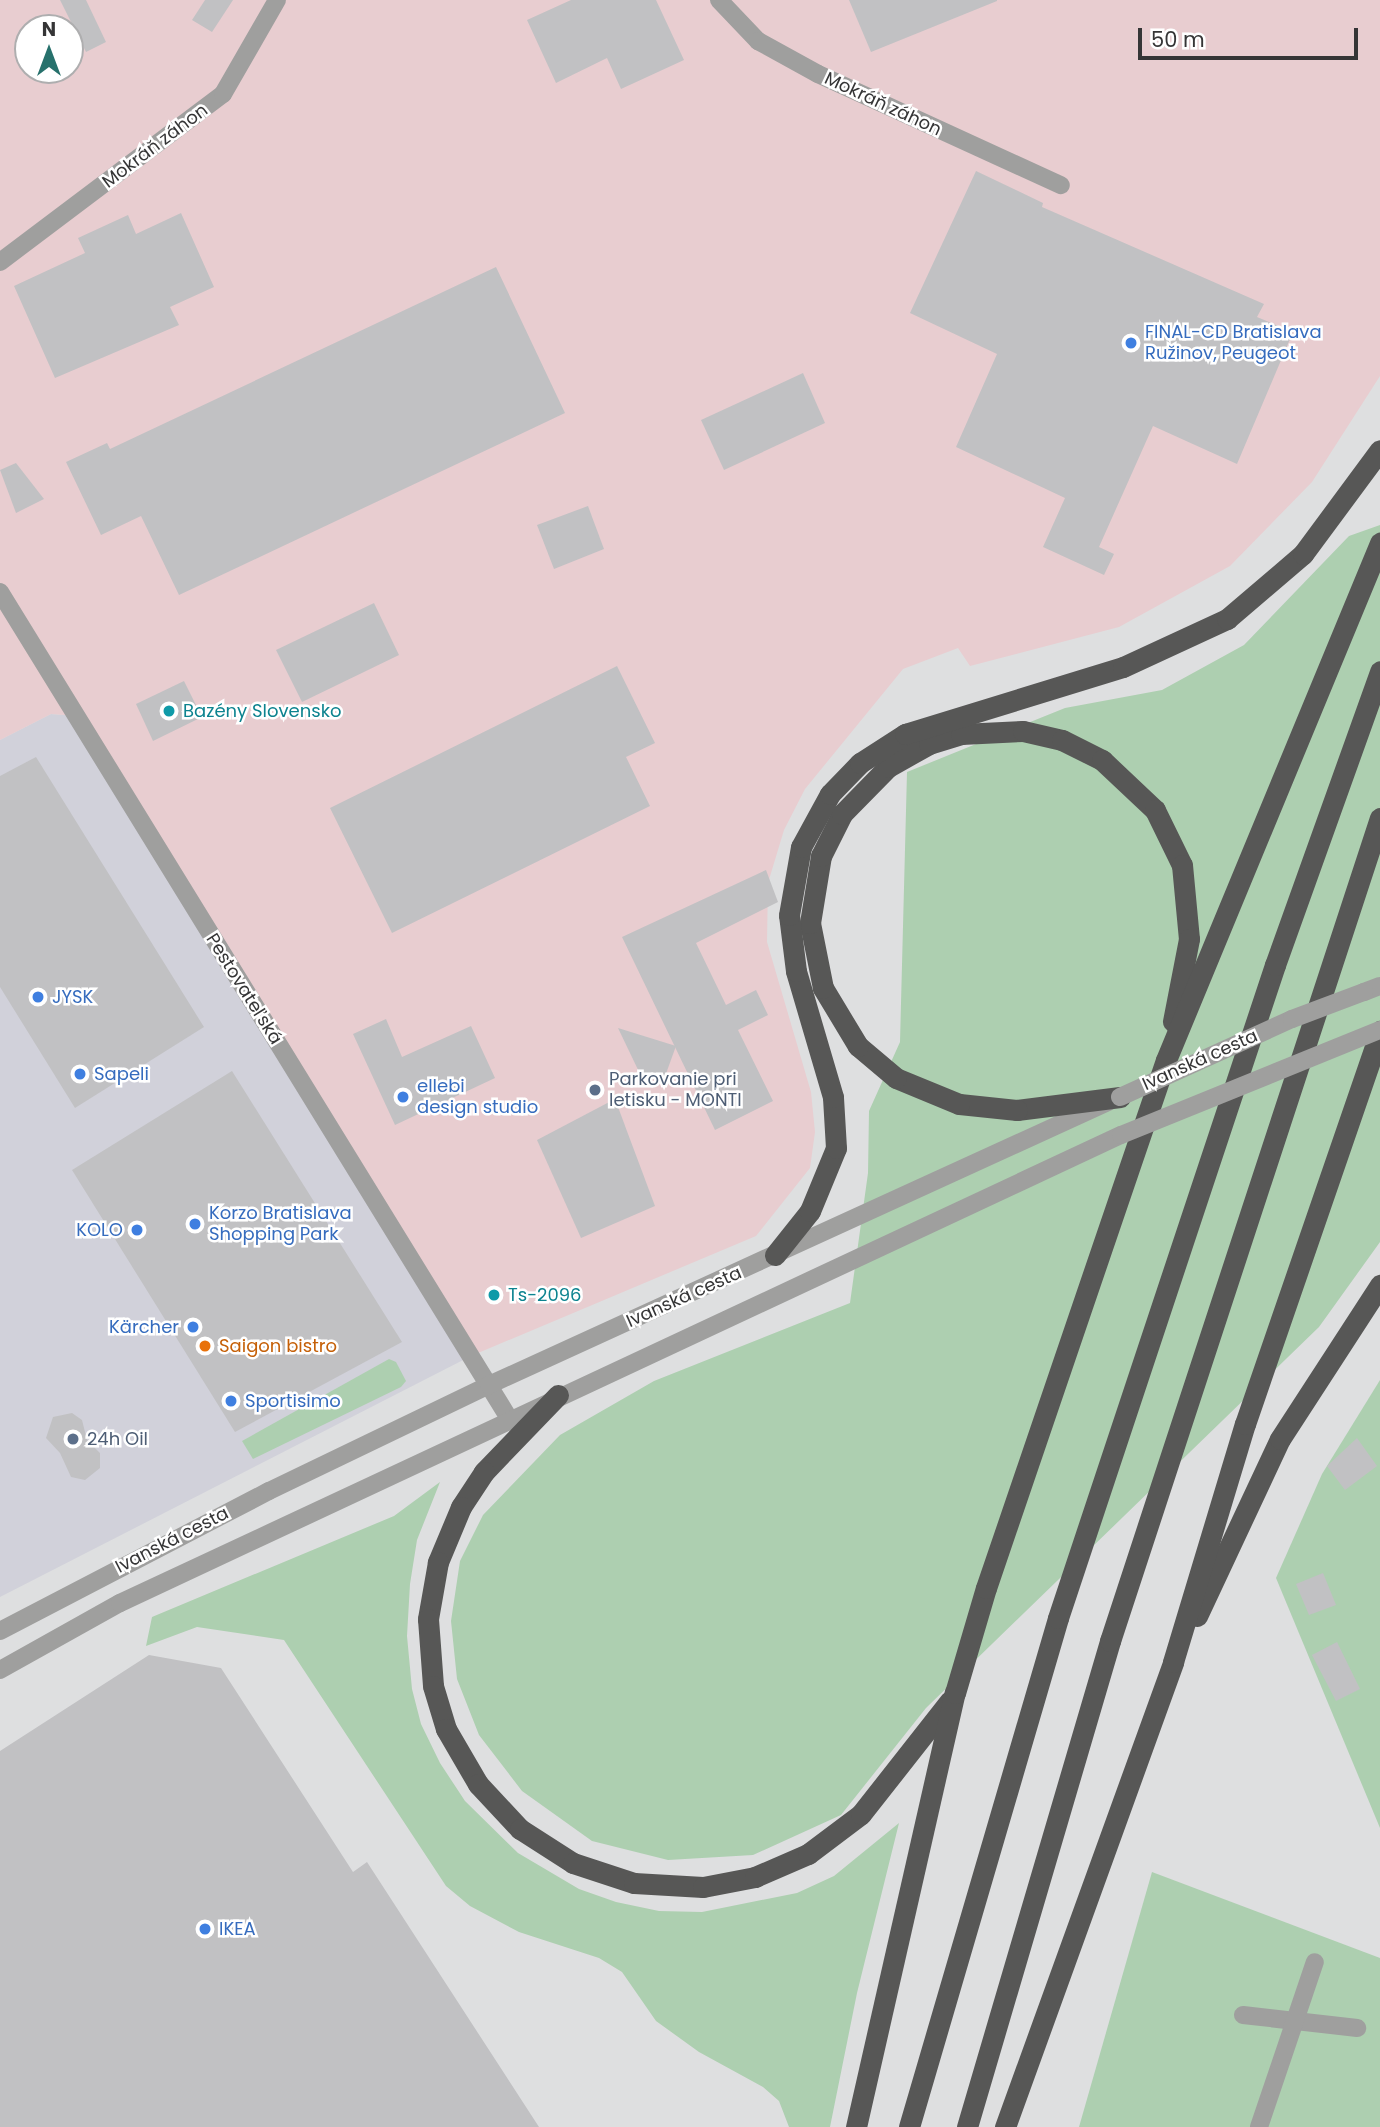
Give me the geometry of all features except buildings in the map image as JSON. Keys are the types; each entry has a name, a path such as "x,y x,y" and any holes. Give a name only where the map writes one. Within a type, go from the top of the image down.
{"highway":[{"path":"775,1255 822,1190 836,1132 833,1097 793,955 793,880 807,833 830,794 867,757 1123,667 1227,619 1303,554 1380,450"},
{"path":"856,2127 955,1693 1042,1420 1166,1060 1380,543"},
{"path":"909,2127 1058,1618 1270,978 1380,671"},
{"path":"1120,1097 1017,1110 935,1098 879,1065 858,1046 832,1008 817,970 810,923 821,856 855,796 909,742 980,731 1042,735 1102,760 1144,796 1174,844 1190,913 1166,1060"},
{"path":"967,2127 1110,1641 1380,818"},
{"path":"1005,2127 1173,1661 1245,1424 1380,1030"},
{"path":"1173,1661 1280,1439 1380,1285"},
{"path":"558,1395 484,1472 461,1507 438,1562 428,1619 431,1675 446,1729 478,1784 520,1829 573,1863 634,1883 703,1887 755,1877 808,1854 861,1814 955,1693"}],"street":[{"name":"Mokráň záhon","path":"0,262 223,94 277,0"},
{"name":"Mokráň záhon","path":"719,0 758,41 818,74 1061,185"},
{"name":"Pestovateľská","path":"0,592 510,1420"},
{"name":"Ivanská cesta","path":"0,1631 269,1491 489,1385 1292,1019 1380,986"},
{"name":"Ivanská cesta","path":"0,1670 120,1603 891,1239 1121,1135 1380,1030"},
{"path":"1259,2127 1315,1962"},
{"path":"1243,2015 1357,2028"}],"shaded area":[{"path":"0,0 1380,0 1380,376 1312,482 1230,566 1119,627 970,666 958,648 903,669 805,789 784,830 768,883 767,942 811,1092 815,1132 810,1168 756,1236 471,1356 77,716 51,714 0,740"},
{"name":"Korzo Bratislava Shopping Park","path":"51,714 76,716 471,1356 0,1597 0,740"}],"green space":[{"path":"1380,525 1380,1242 1319,1327 926,1708 841,1815 753,1855 668,1860 592,1841 522,1791 479,1735 457,1679 451,1621 460,1561 483,1515 560,1435 654,1381 850,1303 868,1173 869,1111 900,1042 907,772 1065,708 1162,690 1244,645 1349,536"},
{"path":"389,1359 396,1362 406,1381 401,1387 253,1459 242,1441"},
{"path":"1380,1380 1380,1828 1276,1578 1322,1474"},
{"path":"440,1482 417,1540 410,1584 407,1636 412,1689 421,1724 440,1763 465,1801 518,1853 579,1889 616,1902 659,1911 702,1912 797,1893 834,1876 899,1823 857,1993 830,2127 789,2127 779,2101 763,2087 699,2052 656,2021 622,1972 599,1958 519,1932 470,1906 446,1886 284,1640 197,1627 146,1646 152,1617 394,1516"},
{"path":"1152,1872 1380,1958 1380,2127 1079,2127"}],"place":[{"name":"FINAL-CD Bratislava Ružinov, Peugeot","path":"1131,343"},
{"name":"Bazény Slovensko","path":"169,711"},
{"name":"JYSK","path":"38,997"},
{"name":"Sapeli","path":"80,1074"},
{"name":"Parkovanie pri letisku - MONTI","path":"595,1090"},
{"name":"ellebi design studio","path":"403,1097"},
{"name":"Korzo Bratislava Shopping Park","path":"195,1224"},
{"name":"KOLO","path":"137,1230"},
{"name":"Ts-2096","path":"494,1295"},
{"name":"Kärcher","path":"193,1327"},
{"name":"Saigon bistro","path":"205,1346"},
{"name":"Sportisimo","path":"231,1401"},
{"name":"24h Oil","path":"73,1439"},
{"name":"IKEA","path":"205,1929"}]}
